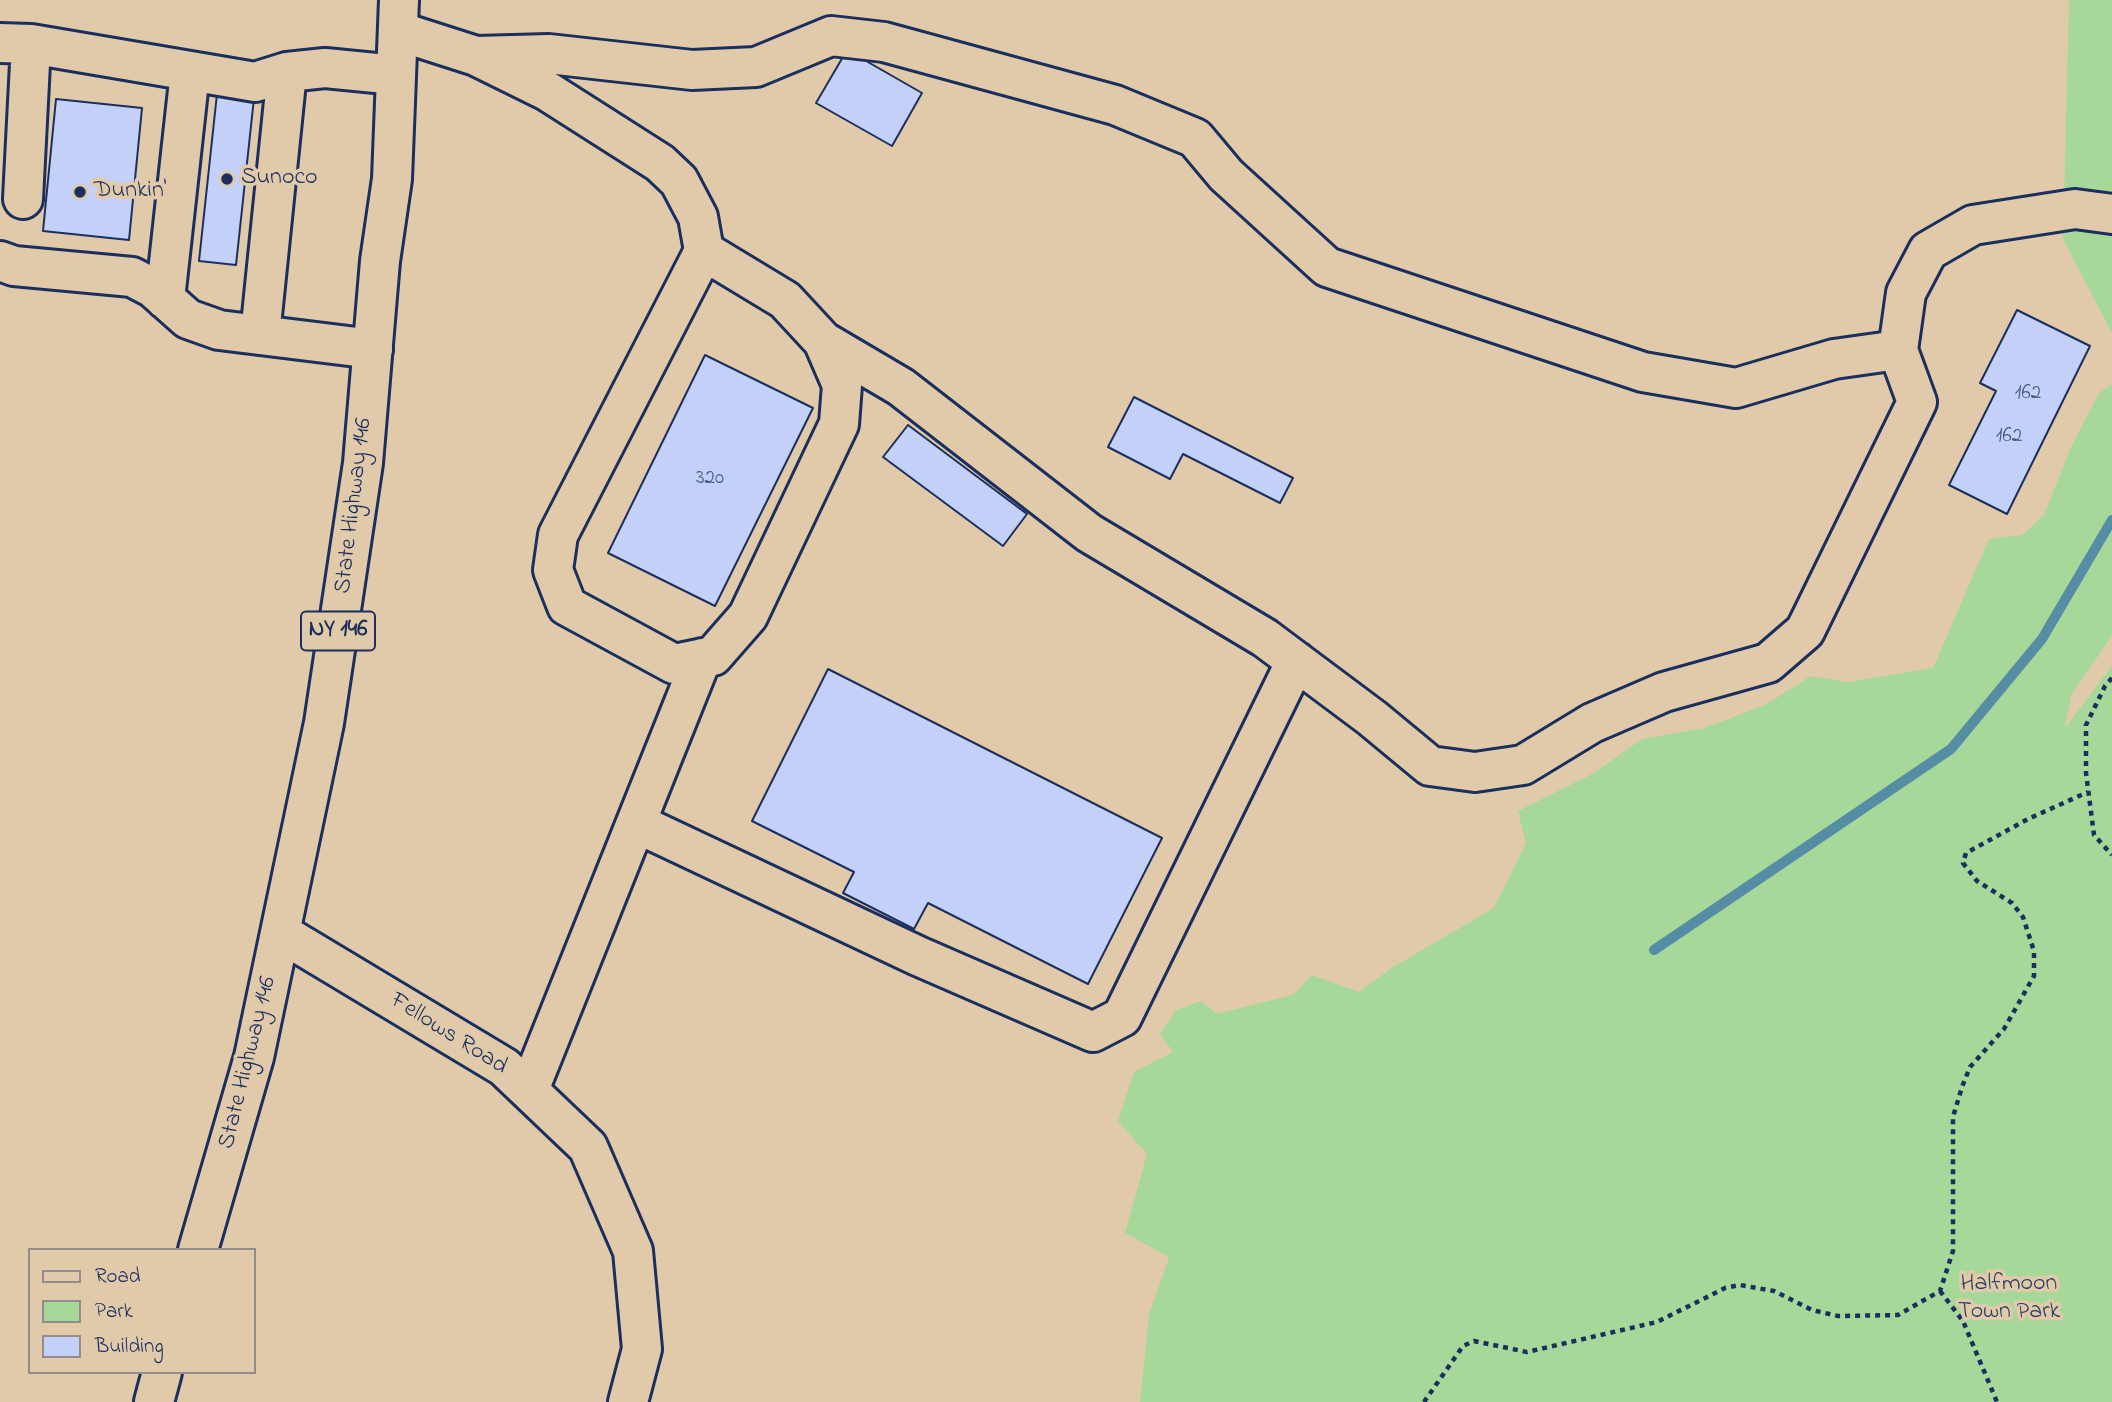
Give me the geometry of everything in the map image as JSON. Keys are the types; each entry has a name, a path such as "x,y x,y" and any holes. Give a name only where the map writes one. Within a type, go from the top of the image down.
{"main road":[{"path":"399,15 547,91 660,163 689,196 698,217 704,251 558,535 553,570 567,606 674,664 713,656 748,616 839,424 842,385 823,341"},
{"name":"State Highway 146","path":"199,1248 254,1056 324,723 363,463 380,261 392,179 399,15"},
{"path":"476,56 549,54 692,70 756,67 831,36 884,42 1115,105 1195,138 1226,175 1327,267 1643,372 1737,388 1834,359 1898,350"},
{"path":"23,199 15,44 255,82 287,72 325,68 396,75"},
{"path":"164,299 190,72"},
{"path":"260,335 287,72"},
{"path":"704,251 785,300 823,341 901,387 1089,533 1265,638 1372,718 1430,766 1475,772 1523,765 1592,723 1664,692 1768,663 1805,631 1917,402 1898,350 1906,293 1928,251 1973,225 2075,209 2112,214"},
{"path":"0,261 14,266 132,276 188,319 219,330 373,349"},
{"path":"529,1090 702,658"},
{"path":"636,823 918,956 1093,1032 1122,1017 1296,661"},
{"name":"Fellows Road","path":"281,933 505,1067 588,1147 633,1251 642,1349 628,1402"},
{"path":"154,1402 161,1374"}],"path":[{"path":"2112,678 2105,686 2086,725 2088,792 2094,835 2112,855"},
{"path":"1424,1402 1460,1350 1474,1341 1527,1352 1657,1322 1725,1288 1740,1285 1774,1291 1812,1310 1838,1316 1898,1315 1940,1291 1953,1251 1953,1117 1969,1067 2004,1029 2034,976 2034,951 2023,917 2012,903 1977,881 1963,863 1966,853 2088,792"},
{"path":"1940,1291 1963,1321 1997,1402"}],"green space":[{"path":"2069,0 2112,0 2112,333 2063,239"},
{"name":"Halfmoon Town Park","path":"2112,384 2112,636 2071,695 2065,728 2112,666 2112,1402 1140,1402 1149,1315 1169,1257 1125,1233 1147,1154 1118,1121 1134,1072 1173,1052 1160,1034 1176,1010 1201,1001 1217,1014 1293,995 1312,975 1359,992 1393,967 1494,908 1526,843 1518,811 1594,773 1642,739 1704,728 1765,705 1811,676 1848,682 1933,668 1989,539 2022,535 2044,515 2072,445 2099,393"}],"building":[{"path":"847,50 922,93 892,146 816,103"},
{"name":"Sunoco","path":"217,94 254,98 236,265 199,261"},
{"path":"56,99 142,108 129,240 43,231"},
{"path":"2017,310 2090,346 2007,514 1949,485 1996,391 1980,383"},
{"path":"705,355 813,408 715,606 608,553"},
{"path":"1134,397 1293,478 1280,503 1183,454 1170,479 1108,447"},
{"path":"908,425 1027,514 1003,546 883,457"},
{"path":"828,669 1162,838 1088,984 928,903 914,929 843,893 854,872 752,821"}],"waterway":[{"path":"1654,950 1951,749 2042,639 2112,520"}],"place":[{"name":"Sunoco","path":"227,179"},
{"name":"Dunkin'","path":"80,192"}]}
